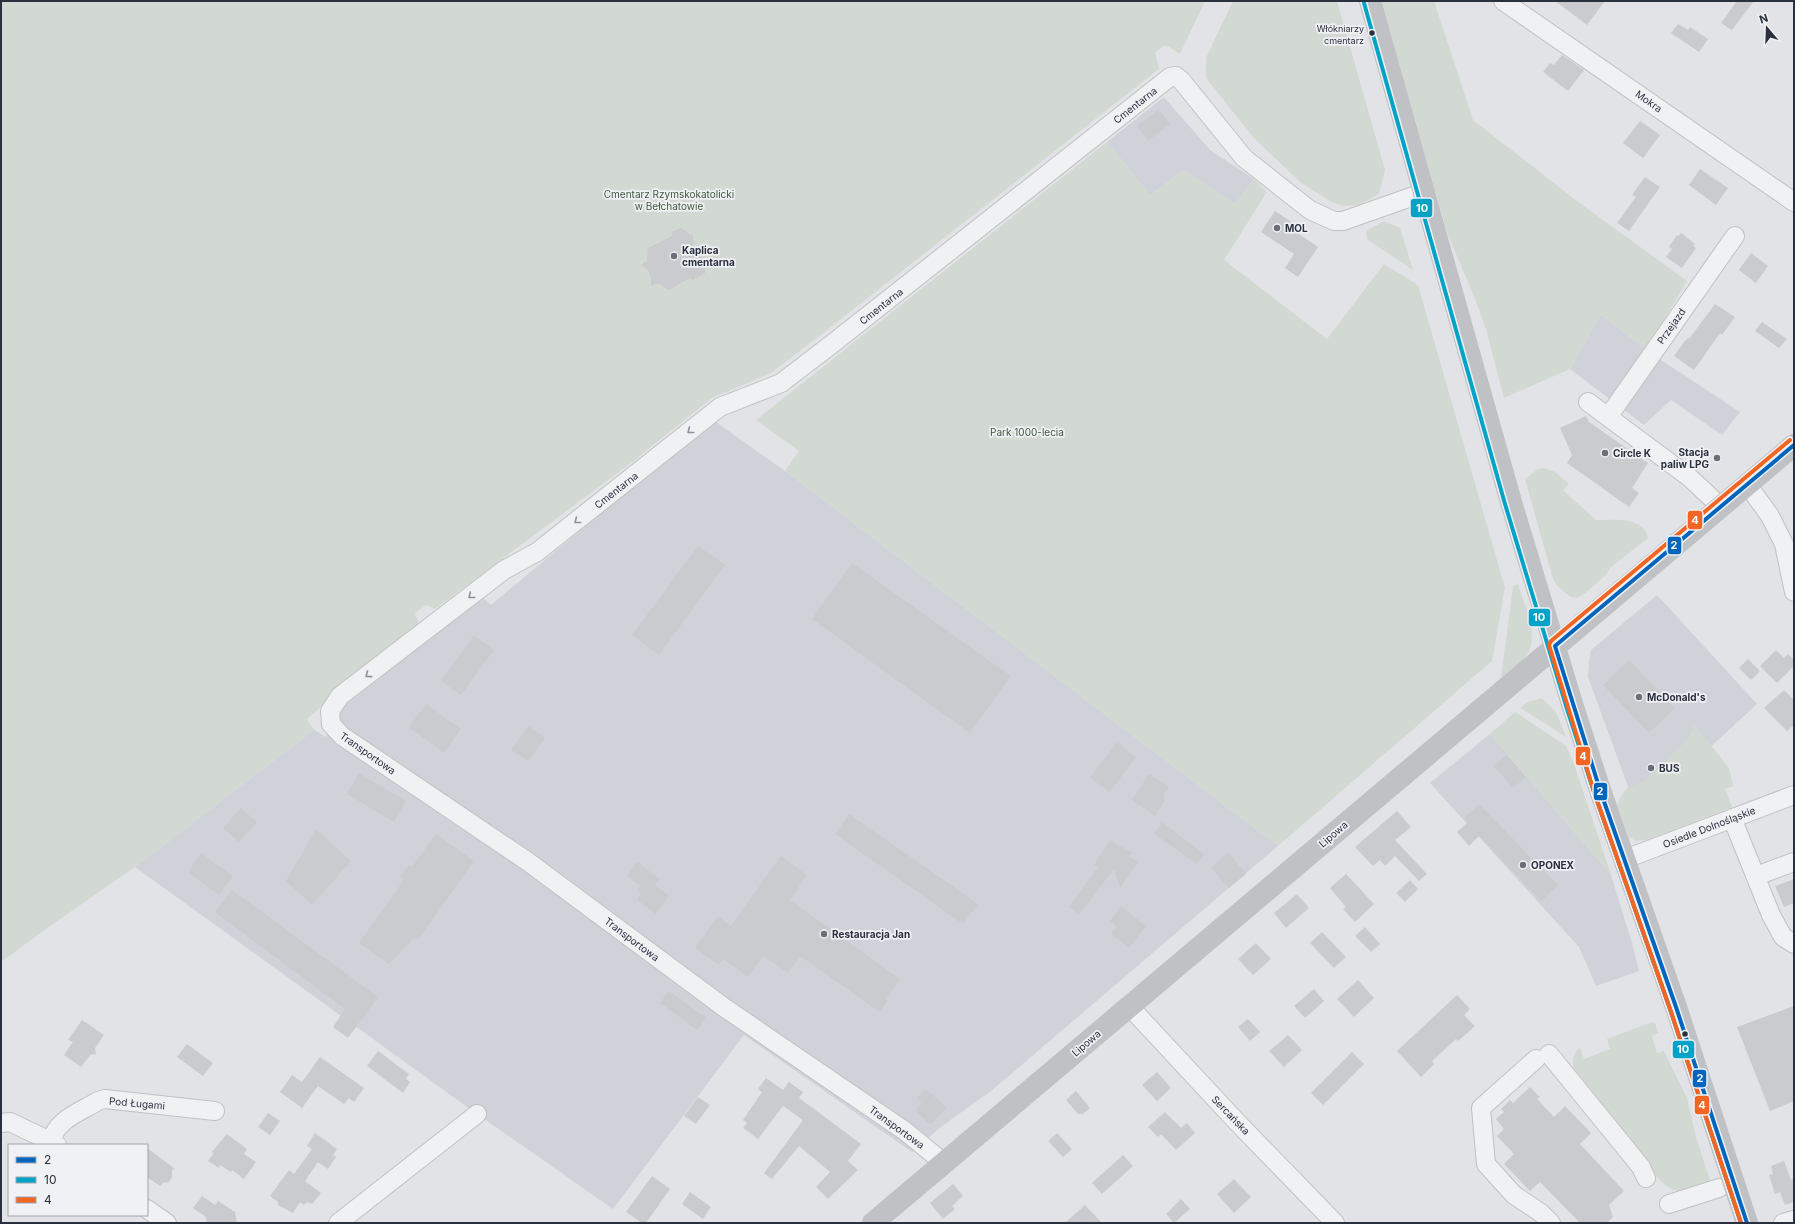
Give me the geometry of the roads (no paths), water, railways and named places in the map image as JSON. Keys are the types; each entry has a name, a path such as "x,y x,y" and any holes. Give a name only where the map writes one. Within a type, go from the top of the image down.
{"main road":[{"path":"1370,1 1511,502 1555,646 1593,767 1676,1007 1747,1223"},
{"name":"Lipowa","path":"873,1223 1794,444"}],"street":[{"name":"Mokra","path":"1503,1 1794,202"},
{"name":"Cmentarna","path":"330,712 340,696 504,570 537,552 720,407 781,383 838,340 1170,77 1176,76 1181,80 1244,158 1310,210 1334,221 1343,221 1425,192"},
{"name":"Przejazd","path":"1608,417 1735,236"},
{"path":"1588,402 1689,477 1720,506"},
{"path":"1747,484 1770,516 1784,544 1792,570 1794,592"},
{"name":"Transportowa","path":"330,712 330,724 342,736 527,861 725,1008 905,1131 944,1163"},
{"name":"Osiedle Dolnośląskie","path":"1624,859 1794,795"},
{"path":"1732,818 1778,930 1783,937 1794,944"},
{"path":"1756,876 1794,862"},
{"name":"Sercańska","path":"1129,1006 1236,1121 1335,1223"},
{"path":"1551,1223 1541,1213 1514,1195 1486,1164 1481,1108 1542,1057 1641,1167 1646,1178"},
{"name":"Pod Ługami","path":"54,1143 53,1134 60,1125 98,1101 105,1100 215,1111"},
{"path":"338,1223 477,1114"},
{"name":"Pod Ługami","path":"1,1123 10,1122 54,1143"},
{"path":"1669,1204 1719,1188"},
{"path":"148,1210 167,1223"},
{"path":"1783,1223 1794,1220"}],"place":[{"name":"Włókniarzy cmentarz","path":"1372,33"},
{"name":"MOL","path":"1277,228"},
{"name":"Kaplica cmentarna","path":"674,256"},
{"name":"Circle K","path":"1605,453"},
{"name":"Stacja paliw LPG","path":"1717,458"},
{"name":"McDonald's","path":"1639,697"},
{"name":"BUS","path":"1651,768"},
{"name":"OPONEX","path":"1523,865"},
{"name":"Restauracja Jan","path":"824,934"}],"park label":[{"name":"Cmentarz Rzymskokatolicki w Bełchatowie","path":"669,200"},
{"name":"Park 1000-lecia","path":"1027,432"}]}
